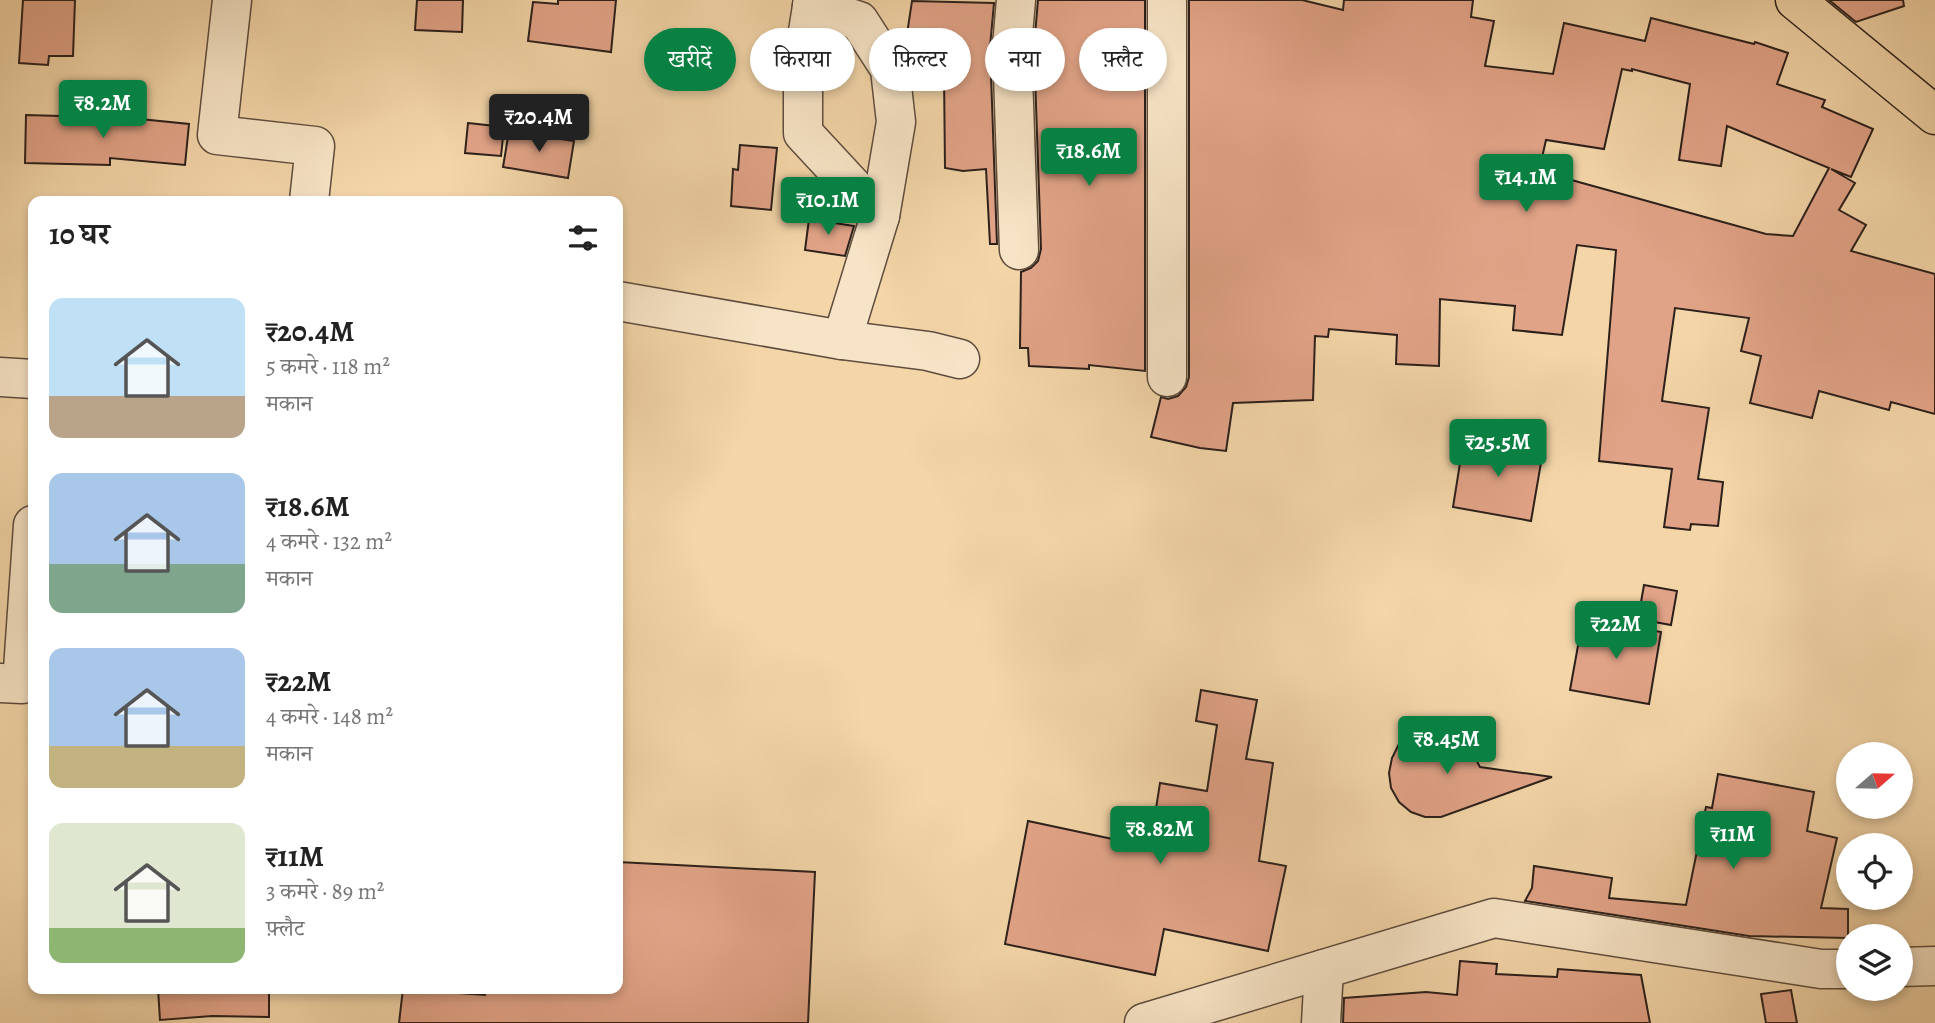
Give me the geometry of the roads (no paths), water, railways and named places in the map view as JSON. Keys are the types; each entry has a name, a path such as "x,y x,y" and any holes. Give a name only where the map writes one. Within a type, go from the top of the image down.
{"main road":[{"path":"1795,0 1935,115"}],"street":[{"path":"232,0 217,135 316,146 310,196"},
{"path":"1016,0 1012,46 1019,250"},
{"path":"1167,0 1167,377"},
{"path":"842,340 880,216 896,122 890,69 859,21 813,3 803,63 803,133 880,216"},
{"path":"623,302 842,340 928,351 960,359"},
{"path":"0,377 28,379"},
{"path":"0,683 22,684 28,597"},
{"path":"1144,1023 1494,918 1821,969 1836,968"},
{"path":"1913,967 1935,966"},
{"path":"1321,1023 1324,969"}]}
